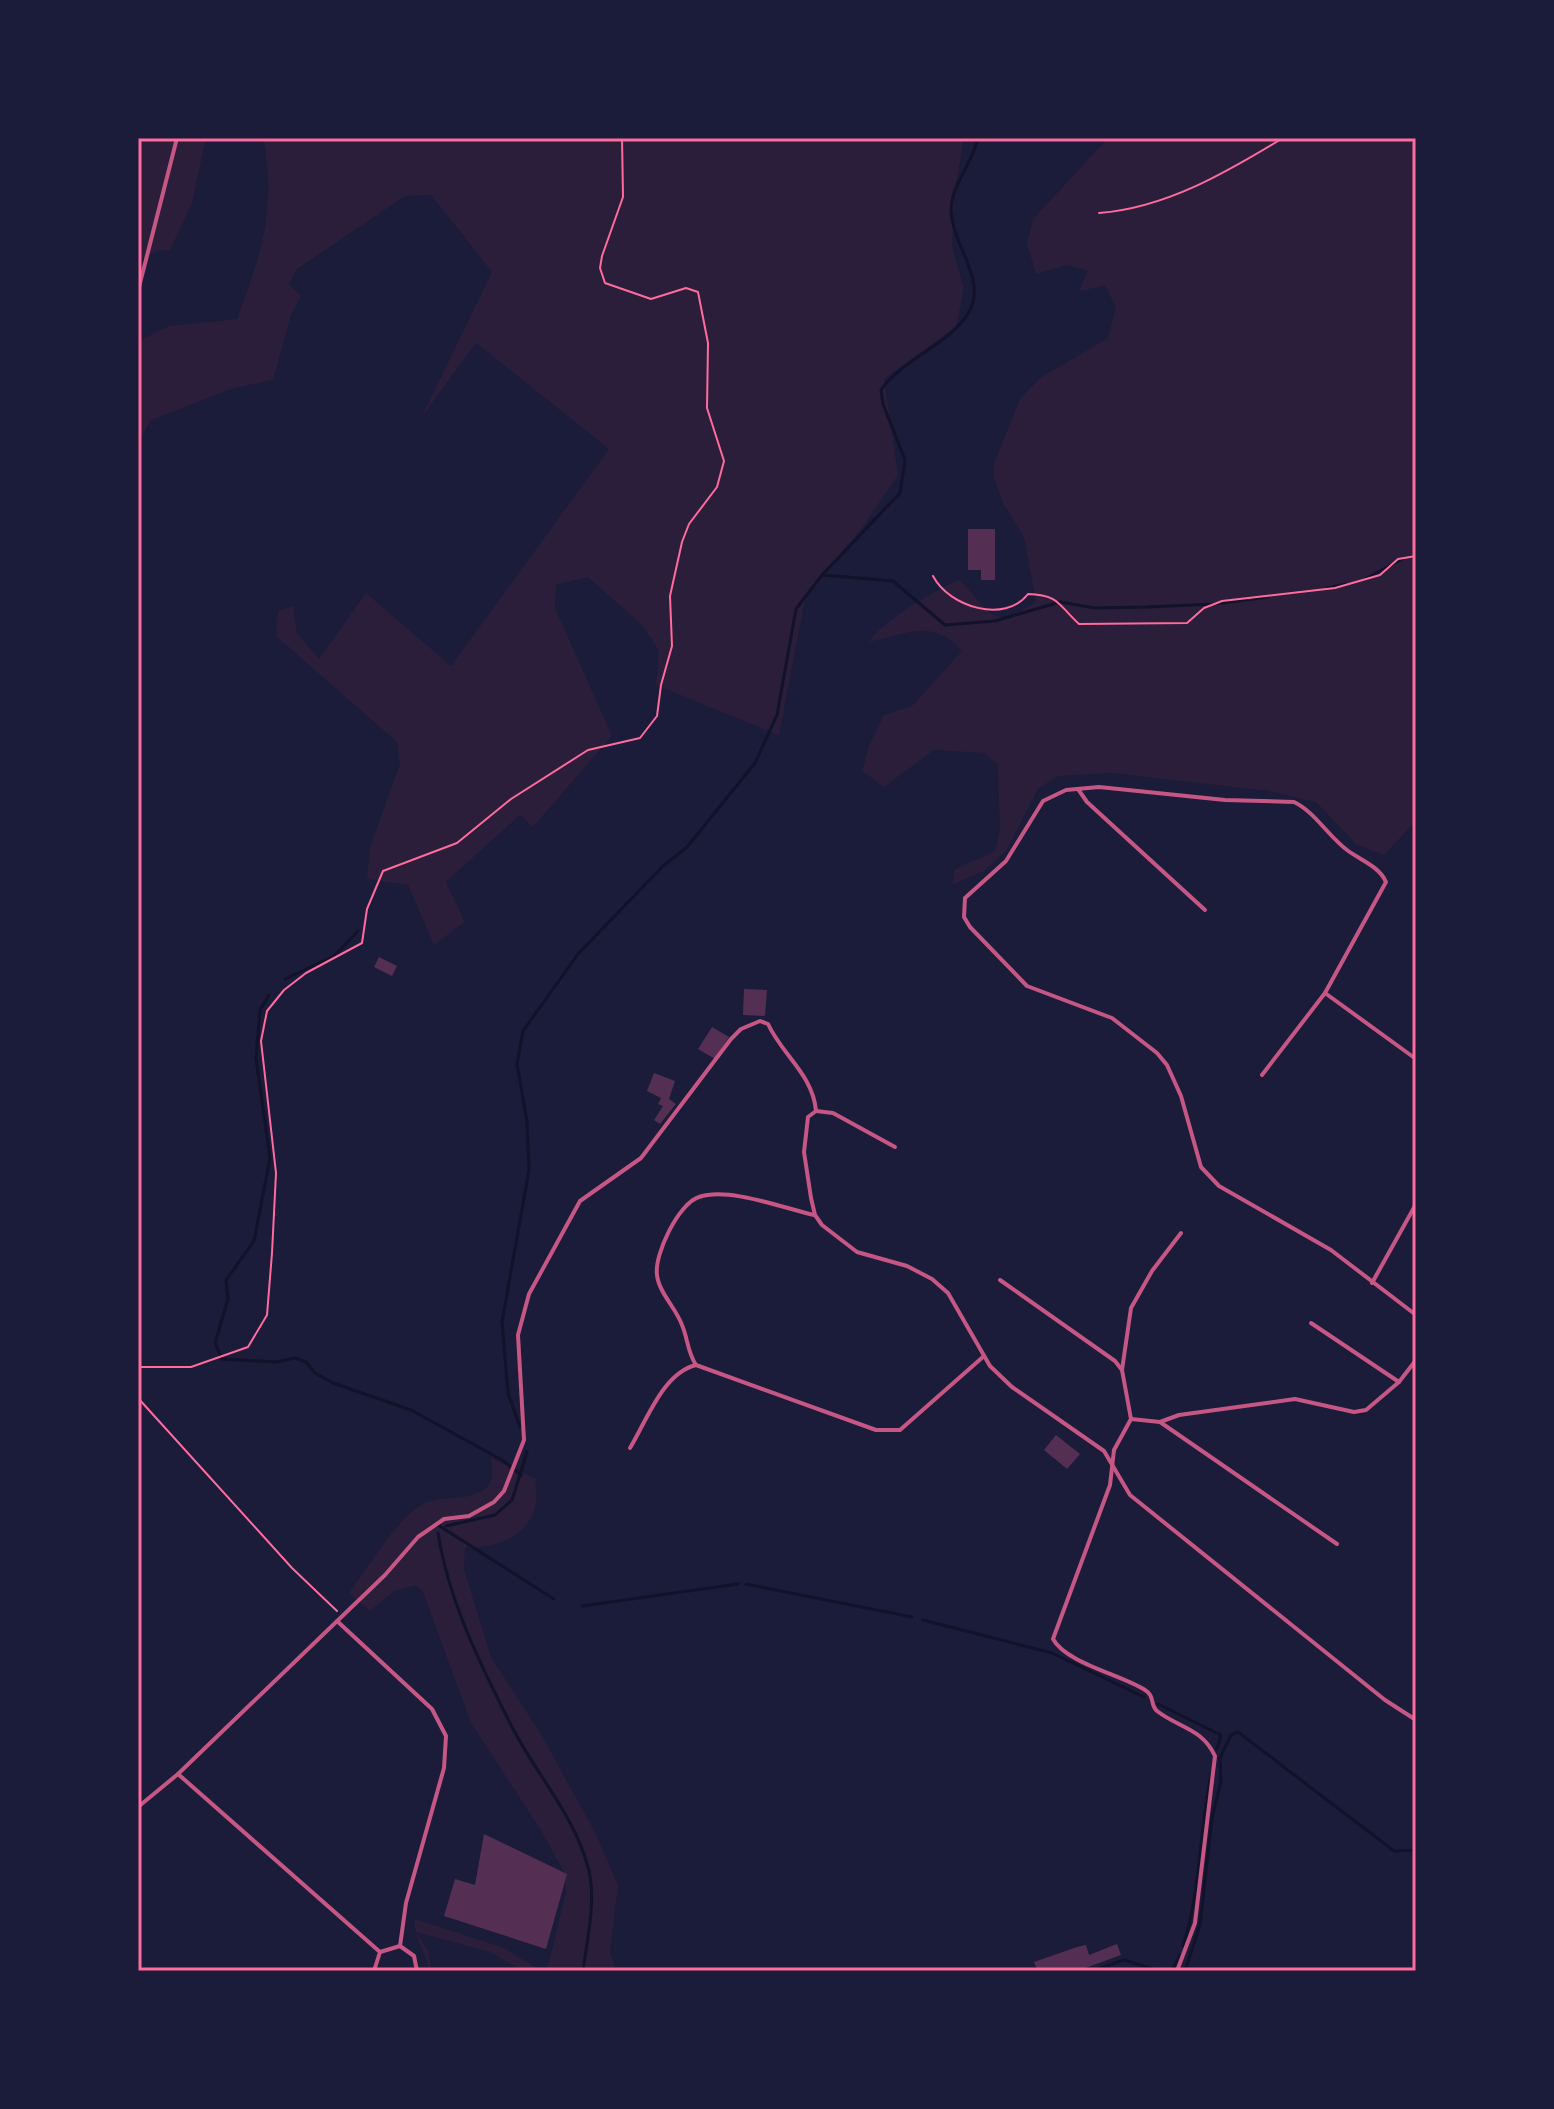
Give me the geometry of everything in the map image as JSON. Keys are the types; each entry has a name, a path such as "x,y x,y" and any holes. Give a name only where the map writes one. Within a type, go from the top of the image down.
{"street":[{"path":"138,291 177,138"},
{"path":"1262,1075 1325,993 1386,882 1379,871 1333,839 1304,807 1279,800 1225,800 1099,787 1066,790 1043,801 1006,861 969,891 962,907 964,917 1027,986 1112,1018 1151,1047 1167,1065 1177,1087 1201,1167 1219,1186 1331,1250 1416,1315"},
{"path":"1078,789 1087,802 1205,910"},
{"path":"1325,993 1416,1059"},
{"path":"138,1807 178,1774 385,1575 418,1537 444,1519 469,1516 494,1502 512,1475 524,1440 525,1419 518,1360 523,1313 573,1211 595,1189 641,1158 671,1114 741,1029 751,1022 768,1024 776,1041 810,1083 816,1111"},
{"path":"815,1215 804,1152 808,1117 816,1111 833,1113 895,1147"},
{"path":"696,1365 687,1352 683,1326 656,1275 661,1248 676,1218 696,1197 721,1193 815,1215 857,1252 907,1266 932,1279 948,1293 984,1356 1012,1387 1104,1451 1130,1495 1385,1700 1416,1720"},
{"path":"1372,1283 1416,1204"},
{"path":"1177,1971 1195,1923 1215,1756 1203,1737 1157,1710 1145,1690 1065,1653 1053,1639 1110,1485 1114,1450 1131,1419 1122,1370 1131,1308 1152,1271 1181,1233"},
{"path":"1000,1280 1115,1361 1122,1370"},
{"path":"1311,1323 1399,1382"},
{"path":"630,1448 670,1380 681,1369 696,1365 876,1430 900,1430 984,1356"},
{"path":"1131,1419 1160,1422 1179,1415 1295,1399 1354,1412 1366,1410 1399,1382 1416,1360"},
{"path":"1160,1422 1337,1544"},
{"path":"337,1621 432,1709 446,1736 444,1768 406,1903 400,1946"},
{"path":"178,1774 380,1952"},
{"path":"380,1952 400,1946"},
{"path":"400,1946 414,1956 417,1971"},
{"path":"374,1971 380,1952"}],"path":[{"path":"138,1367 191,1367 248,1347 267,1315 276,1173 261,1041 267,1011 284,990 306,973 362,943 367,909 383,871 457,843 511,799 588,750 640,738 657,716 661,685 672,646 670,596 682,542 689,524 717,487 724,461 707,408 708,343 698,292 686,288 651,299 605,283 600,268 623,197 622,138"},
{"path":"1099,213 1128,211 1173,195 1224,174 1283,138"},
{"path":"933,576 938,586 974,608 1007,609 1019,605 1028,594 1047,594 1063,603 1079,624 1180,623 1222,601 1335,588 1380,575 1398,559 1416,556"},
{"path":"138,1398 292,1568 337,1609 337,1621"}],"shaded area":[{"path":"138,138 206,138 192,203 170,250 160,250 138,260"},
{"path":"263,138 964,138 954,195 952,246 964,289 956,327 884,379 898,475 860,531 806,594 779,735 656,685 659,651 643,626 588,577 556,585 555,608 612,736 533,827 520,815 446,882 465,922 434,945 408,885 367,879 370,847 400,764 397,742 276,636 278,611 293,606 297,633 319,659 366,593 451,666 609,449 476,343 421,418 492,272 431,195 405,196 297,269 289,284 301,296 291,315 273,380 234,388 151,420 138,443 138,341 169,326 237,319 264,230 268,186"},
{"path":"1108,138 1416,138 1416,821 1384,855 1356,844 1316,802 1268,791 1112,773 1058,776 1038,789 1006,851 984,871 953,884 954,870 995,851 1000,830 998,765 984,753 934,750 884,787 862,771 869,746 884,715 912,706 962,651 952,641 930,632 919,631 869,642 875,634 911,606 960,580 989,613 1007,619 1036,602 1024,537 1003,503 994,478 994,463 1020,399 1040,378 1108,338 1116,307 1105,286 1079,291 1088,271 1067,265 1036,274 1027,244 1033,219"},
{"path":"491,1458 536,1479 535,1508 529,1521 515,1536 496,1544 465,1547 464,1569 491,1657 541,1734 595,1832 618,1885 610,1952 616,1971 524,1971 490,1952 416,1932 428,1951 432,1971 429,1971 416,1933 415,1919 504,1948 540,1970 548,1967 566,1892 565,1874 542,1832 471,1723 423,1592 416,1585 394,1591 370,1611 349,1593 394,1530 415,1509 425,1503 472,1495 486,1488 492,1478"}],"building":[{"path":"968,529 995,529 995,580 981,580 981,570 968,570"},
{"path":"379,957 397,966 392,976 374,967"},
{"path":"744,989 767,990 765,1016 743,1015"},
{"path":"712,1027 729,1037 715,1059 698,1049"},
{"path":"654,1073 675,1081 669,1099 676,1104 660,1124 654,1120 663,1106 658,1104 661,1098 647,1091"},
{"path":"1056,1435 1080,1454 1067,1469 1044,1450"},
{"path":"484,1834 567,1874 546,1949 444,1916 455,1879 475,1885"},
{"path":"1117,1944 1121,1955 1077,1971 1038,1971 1034,1962 1086,1945 1089,1955"}],"waterway":[{"path":"520,1427 508,1393 502,1322 529,1170 527,1122 517,1064 523,1031 578,954 662,867 687,847 755,763 777,715 796,609 822,575 900,493 905,460 883,404 881,390 900,370 956,328 972,306 974,283 951,212 955,190 978,138"},
{"path":"1365,579 1404,558"},
{"path":"823,575 893,581 945,625 995,621 1060,602 1095,608 1147,607 1215,604 1268,597"},
{"path":"1327,588 1346,584"},
{"path":"285,979 334,956 358,931"},
{"path":"269,995 260,1010 256,1058 270,1158 254,1241 226,1280 228,1299 215,1343 222,1359 276,1362 295,1358 306,1362 315,1373 333,1383 411,1410 502,1460 521,1475"},
{"path":"446,1526 495,1515 512,1500 527,1452"},
{"path":"438,1525 554,1599"},
{"path":"438,1533 458,1609 478,1657 500,1704 582,1848 592,1892 583,1971"},
{"path":"582,1606 738,1584"},
{"path":"746,1584 912,1617"},
{"path":"923,1620 1052,1653 1144,1697"},
{"path":"1158,1704 1221,1735 1217,1749"},
{"path":"1185,1971 1200,1925 1212,1818 1221,1781 1220,1758 1231,1735 1238,1732 1394,1851 1416,1850"},
{"path":"1183,1946 1197,1882 1211,1775"},
{"path":"1172,1971 1180,1955"},
{"path":"1092,1971 1124,1960 1160,1971"}]}
